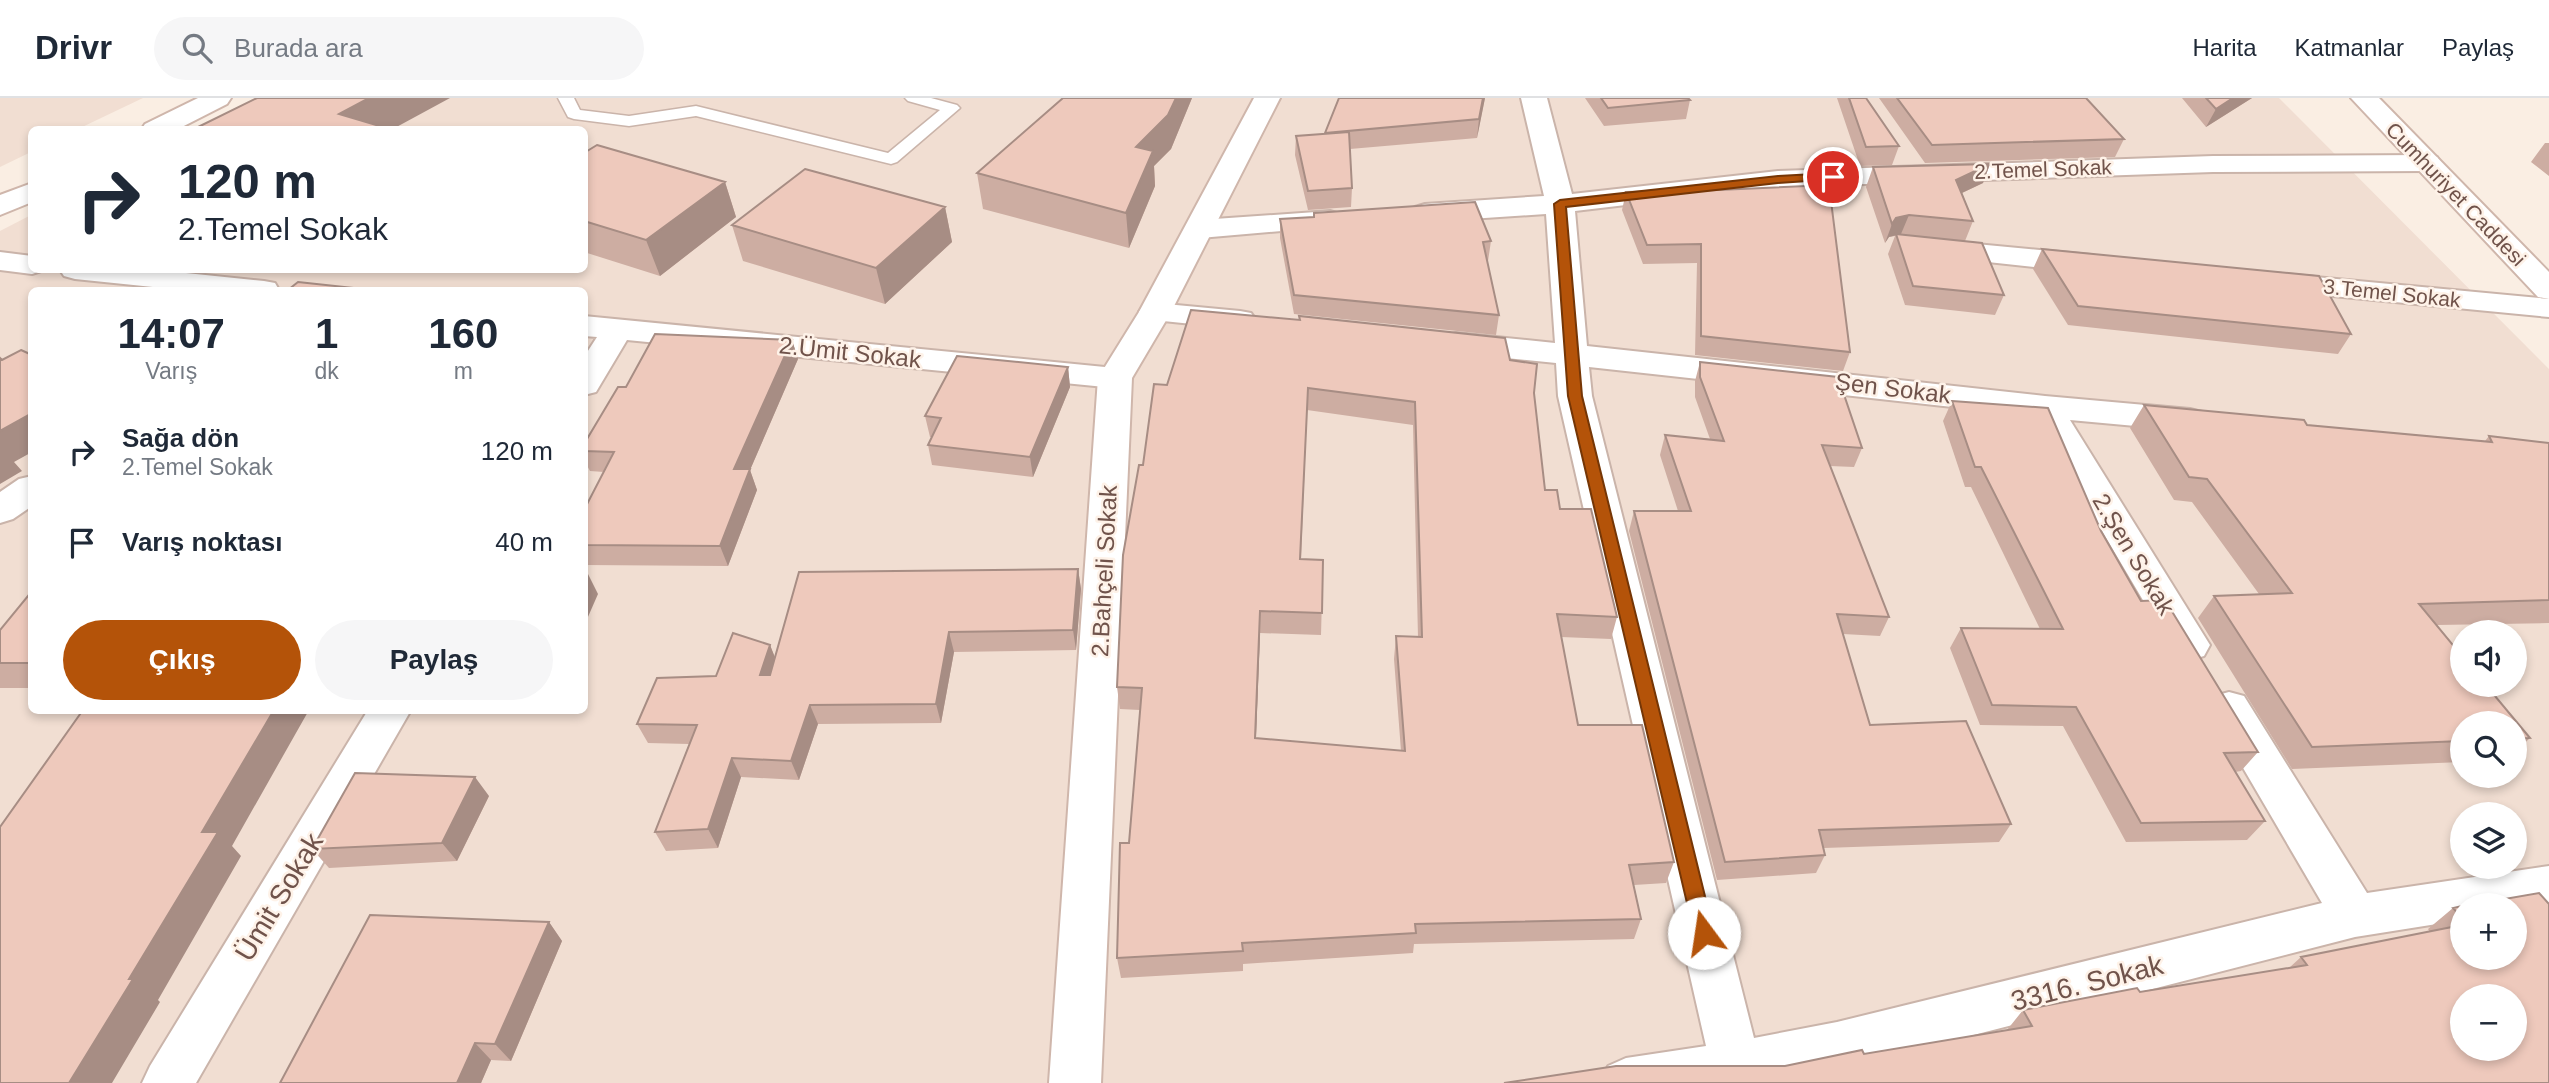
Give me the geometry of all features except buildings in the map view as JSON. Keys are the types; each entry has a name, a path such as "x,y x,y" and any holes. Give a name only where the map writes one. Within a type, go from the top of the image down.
{"street":[{"path":"162,126 218,98"},
{"name":"2.Bahçeli Sokak","path":"1075,1083 1115,378 1155,312 1268,98"},
{"path":"1534,98 1560,204 1575,396 1736,1066"},
{"name":"Cumhuriyet Caddesi","path":"2364,98 2549,290"},
{"name":"2.Temel Sokak","path":"1394,215 1560,204 1909,163 2427,163"},
{"path":"0,206 28,193"},
{"path":"1200,229 1352,218"},
{"path":"1902,246 2122,267"},
{"path":"0,261 28,264"},
{"path":"103,273 236,287"},
{"name":"3.Temel Sokak","path":"2246,279 2549,308"},
{"path":"1155,312 1266,323"},
{"name":"2.Ümit Sokak","path":"588,326 1115,378"},
{"path":"588,379 618,330"},
{"name":"Şen Sokak","path":"1419,339 1828,380 2045,407 2222,422"},
{"name":"2.Şen Sokak","path":"2045,407 2355,916"},
{"path":"0,510 28,491"},
{"name":"Ümit Sokak","path":"168,1083 388,714"},
{"name":"3316. Sokak","path":"1626,1083 1736,1066 1837,1046 2355,916 2549,886"}],"lane":[{"path":"566,98 574,114 629,121 696,111 891,159 952,108 913,98"}],"shaded area":[{"path":"0,98 143,98 84,126 28,126 28,153 0,167"},
{"path":"267,98 2279,98 2549,369 2549,1083 0,1083 0,231 28,217 28,273 588,273 588,126 210,126"}],"route":[{"path":"1704,933 1575,396 1560,204 1778,179 1833,177"}]}
